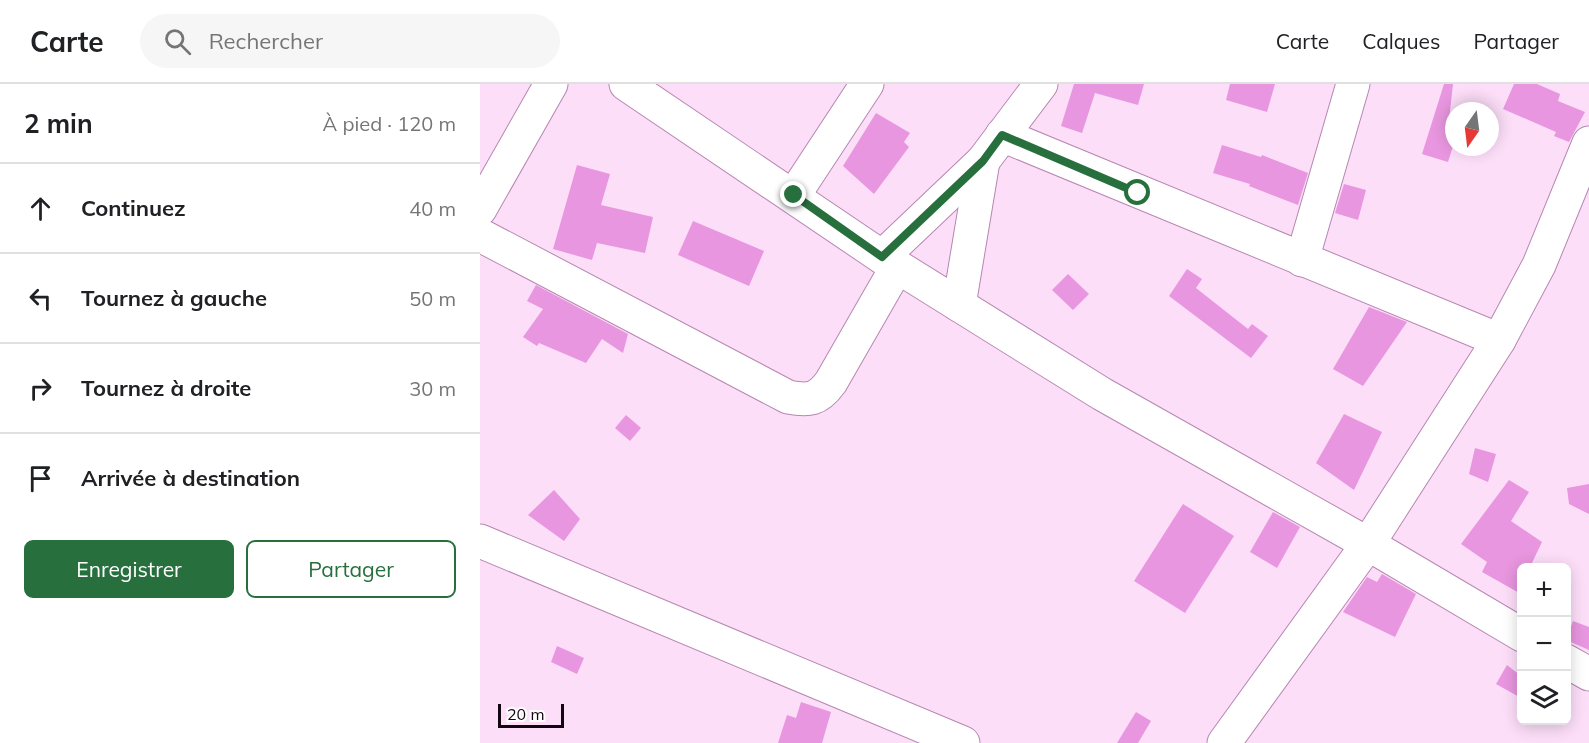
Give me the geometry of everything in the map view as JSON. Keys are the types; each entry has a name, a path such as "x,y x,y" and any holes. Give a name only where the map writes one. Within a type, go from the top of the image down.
{"street":[{"path":"480,209 551,84"},
{"path":"626,84 794,195 890,262 1102,394 1368,544 1517,633"},
{"path":"794,195 856,106 867,84"},
{"path":"480,235 788,397 808,401 821,395 831,382 890,262 983,161 1041,84"},
{"path":"1302,260 1353,84"},
{"path":"1002,135 1499,340"},
{"path":"1224,743 1368,544 1499,340 1539,265 1589,143"},
{"path":"959,305 983,161"},
{"path":"480,541 963,743"},
{"path":"1571,664 1589,674"}],"building":[{"path":"1074,84 1144,84 1138,105 1095,93 1082,133 1061,126"},
{"path":"1230,84 1275,84 1267,112 1226,100"},
{"path":"1444,84 1453,84 1451,102 1445,102 1445,156 1450,156 1448,162 1422,154"},
{"path":"1514,84 1537,84 1560,94 1558,101 1585,112 1569,142 1554,136 1556,132 1503,109"},
{"path":"876,113 910,133 904,142 909,147 874,194 843,166"},
{"path":"1222,145 1261,157 1262,155 1308,173 1298,205 1249,186 1250,184 1213,173"},
{"path":"577,165 610,174 601,205 653,217 645,253 597,243 592,260 553,249"},
{"path":"1344,184 1366,190 1358,220 1335,213"},
{"path":"693,221 764,251 749,286 678,255"},
{"path":"1187,269 1202,279 1196,288 1248,329 1252,324 1268,336 1251,358 1169,296"},
{"path":"1068,274 1089,294 1073,310 1052,290"},
{"path":"536,285 628,334 623,353 602,339 586,363 539,343 537,346 523,337 543,309 527,301"},
{"path":"1369,307 1407,322 1363,386 1333,369"},
{"path":"1344,414 1382,432 1354,490 1316,463"},
{"path":"626,415 641,428 630,441 615,428"},
{"path":"1475,448 1496,454 1488,482 1469,474"},
{"path":"1509,480 1529,492 1511,521 1542,542 1532,563 1517,563 1517,592 1482,572 1487,562 1461,544"},
{"path":"1589,484 1589,514 1569,504 1567,488"},
{"path":"554,490 580,519 564,541 528,515"},
{"path":"1183,504 1234,536 1185,613 1134,581"},
{"path":"1273,512 1300,527 1277,568 1250,552"},
{"path":"1382,574 1416,594 1395,637 1343,612 1367,577 1377,582"},
{"path":"1573,621 1589,627 1589,650 1571,642"},
{"path":"557,646 584,658 577,674 551,662"},
{"path":"1507,665 1517,673 1517,696 1496,684"},
{"path":"801,702 831,712 822,743 778,743 787,715 796,718"},
{"path":"1136,712 1151,721 1138,743 1117,743"}],"route":[{"path":"794,195 882,257 983,161 1002,135 1138,193"}]}
